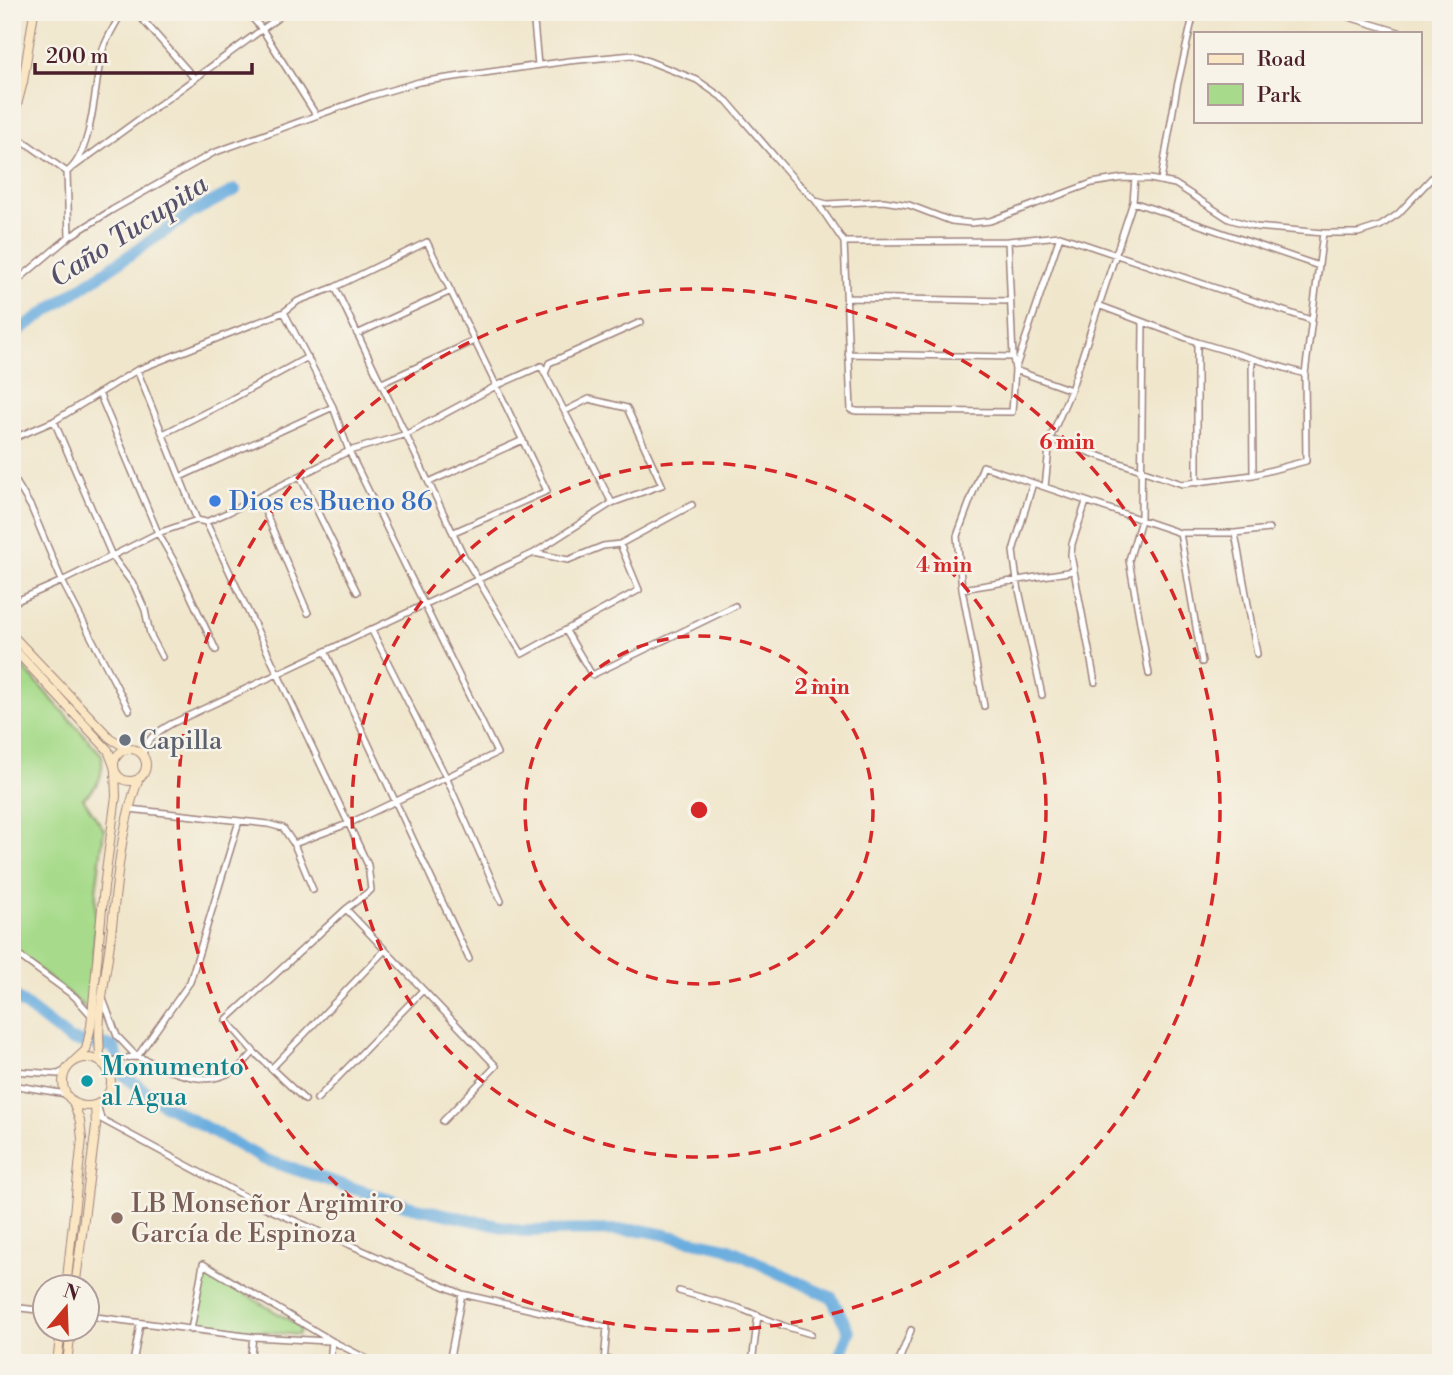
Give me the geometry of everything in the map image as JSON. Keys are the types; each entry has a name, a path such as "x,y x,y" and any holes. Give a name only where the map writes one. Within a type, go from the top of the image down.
{"street":[{"path":"12,124 23,82 34,12"},
{"path":"75,166 87,134 103,50 122,12"},
{"path":"135,12 195,79"},
{"path":"247,12 262,30 316,115"},
{"path":"67,172 286,12"},
{"path":"533,12 538,65"},
{"path":"1161,180 1177,87 1194,12"},
{"path":"1332,12 1399,32"},
{"path":"12,285 69,237 213,153 316,115 419,82 634,55 697,80 727,101 816,201 844,242 851,410 1012,412 1015,370 1008,242"},
{"path":"12,80 23,82"},
{"path":"12,133 67,172"},
{"path":"816,201 827,204 883,201 909,205 951,221 990,221 1092,183 1135,178 1161,180 1190,193 1228,219 1256,227 1358,233 1380,226 1398,214 1441,167"},
{"path":"67,172 69,237"},
{"path":"1045,487 1050,439 1071,390 1133,202 1135,178"},
{"path":"1133,202 1319,266"},
{"path":"1050,439 1182,484 1253,475 1306,461 1305,374 1323,233"},
{"path":"844,242 1008,242 1060,236 1311,320"},
{"path":"1015,370 1060,236"},
{"path":"12,439 54,421 137,370 284,312 298,301 335,287 427,242 547,491 454,532"},
{"path":"335,287 477,579 522,654 639,590 620,544"},
{"path":"357,334 452,291"},
{"path":"847,298 1010,301"},
{"path":"1098,305 1143,323 1305,374"},
{"path":"284,312 333,407 349,451 497,753 350,823 294,844"},
{"path":"545,374 549,363 641,322"},
{"path":"1143,323 1141,520 1129,560 1149,674"},
{"path":"382,383 474,341"},
{"path":"1197,341 1197,483"},
{"path":"848,354 1013,357"},
{"path":"163,434 307,357"},
{"path":"1252,359 1253,475"},
{"path":"12,603 158,533 197,520 206,522 349,451 407,434 496,386 541,366 612,503"},
{"path":"137,370 197,520"},
{"path":"1015,370 1071,390"},
{"path":"99,393 158,533 216,650"},
{"path":"12,1071 58,1074 81,1056 94,1036 103,998 129,809 139,778 146,767 144,746 158,732 534,553 612,503 662,485 627,408 590,399 565,411"},
{"path":"180,477 333,407"},
{"path":"54,421 112,556 135,587 145,610 150,634 162,657"},
{"path":"429,482 523,440"},
{"path":"984,706 962,590 957,536 983,466 1180,533 1235,533 1269,529"},
{"path":"12,475 31,507 62,581 129,709"},
{"path":"300,476 357,592"},
{"path":"1033,483 1013,551 1042,695"},
{"path":"260,497 308,613"},
{"path":"1086,502 1072,544 1074,571 1095,682"},
{"path":"534,553 568,559 603,546 620,544 692,505"},
{"path":"206,522 368,864 371,890 346,909 226,1020 254,1052 305,1100"},
{"path":"1180,533 1202,662"},
{"path":"1235,533 1257,654"},
{"path":"962,590 1074,571"},
{"path":"566,631 592,676 735,606"},
{"path":"372,629 446,776 501,901"},
{"path":"12,635 114,741 144,756"},
{"path":"12,647 108,750 115,769 124,780 139,778"},
{"path":"325,651 469,959"},
{"path":"128,749 119,754 115,769 116,796 92,1016 94,1036 102,1062 111,1074 111,1087 108,1096 96,1105 83,1106 73,1101 66,1094 63,1082 69,1066 87,1058 102,1062 137,1057 190,982 239,821"},
{"path":"129,809 268,824 283,828 294,844 313,890"},
{"path":"346,909 496,1066 443,1121"},
{"path":"12,948 75,997 92,1016"},
{"path":"271,1069 385,950"},
{"path":"317,1099 423,990"},
{"path":"103,998 117,1036 137,1057 166,1069 196,1078 222,1078 242,1066 254,1052"},
{"path":"12,1084 66,1094"},
{"path":"67,1274 82,1139 80,1121 73,1101"},
{"path":"77,1274 96,1126 96,1105"},
{"path":"96,1105 101,1119 254,1202 462,1294 607,1327 604,1361 633,1363"},
{"path":"191,1330 203,1264 331,1341 375,1363"},
{"path":"679,1291 811,1334"},
{"path":"449,1363 462,1294"},
{"path":"12,1307 32,1309"},
{"path":"752,1363 758,1315"},
{"path":"102,1318 253,1337 331,1341"},
{"path":"133,1363 140,1324"},
{"path":"898,1363 911,1330"},
{"path":"250,1363 253,1337"},
{"path":"330,1363 331,1341"},
{"path":"57,1363 59,1344"},
{"path":"67,1363 69,1344"}],"green space":[{"path":"12,655 102,755 99,780 83,798 104,830 96,891 92,1016 86,1008 12,948"},
{"path":"206,1271 301,1327 298,1335 197,1324"}],"waterway":[{"name":"Caño Tucupita","path":"12,335 193,212 235,190"},
{"name":"Caño Tucupita","path":"12,995 70,1040 114,1047 123,1075 165,1105 263,1159 408,1206 521,1231 642,1230 727,1248 832,1298 849,1332 837,1363"}],"place":[{"name":"Dios es Bueno 86","path":"215,501"},
{"name":"Capilla","path":"125,740"},
{"name":"Monumento al Agua","path":"87,1081"},
{"name":"LB Monseñor Argimiro García de Espinoza","path":"117,1218"}]}
